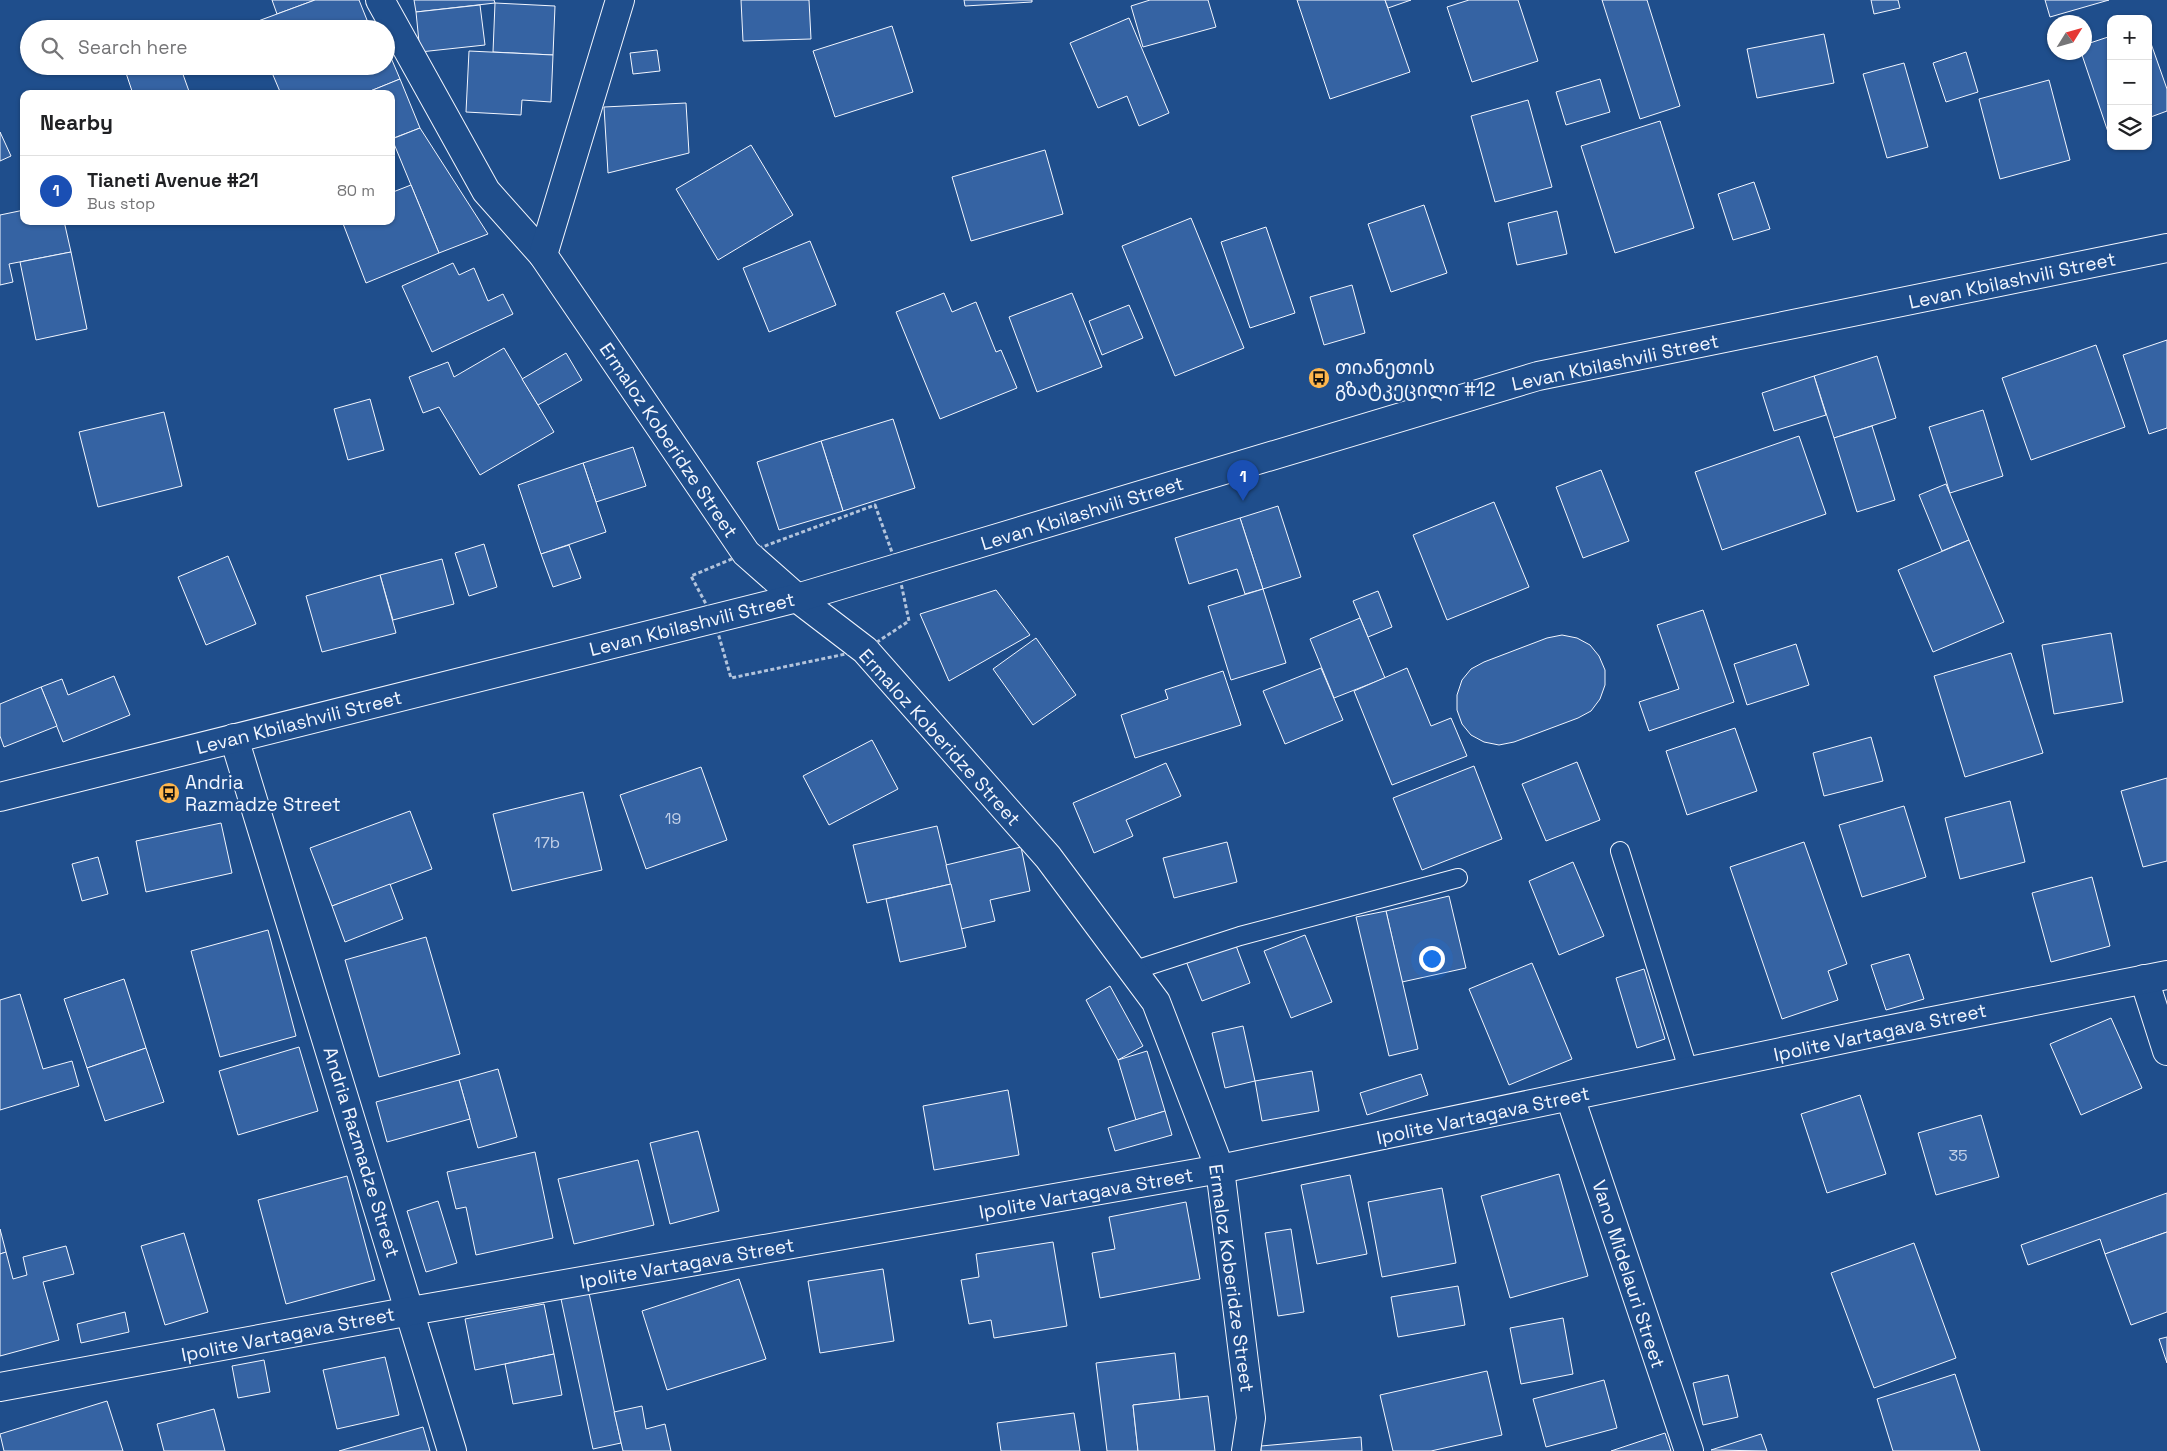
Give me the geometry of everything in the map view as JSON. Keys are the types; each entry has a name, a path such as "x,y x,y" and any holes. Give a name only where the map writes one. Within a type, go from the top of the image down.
{"street":[{"name":"Ermaloz Koberidze Street","path":"380,0 391,20"},
{"path":"543,255 620,0"},
{"name":"Ermaloz Koberidze Street","path":"395,27 486,190 543,255 746,553 797,598 865,650 1048,857 1156,1002 1220,1169 1251,1418 1246,1451"},
{"name":"Levan Kbilashvili Street","path":"0,797 797,598 1538,376 2167,248"},
{"name":"Andria Razmadze Street","path":"234,738 411,1311 452,1451"},
{"path":"2156,977 2167,1051"},
{"name":"Ipolite Vartagava Street","path":"0,1387 411,1311 1220,1169 1887,1030 2156,977"},
{"name":"Vano Midelauri Street","path":"1570,1097 1688,1451"}],"lane":[{"path":"1620,850 1689,1072"},
{"path":"1132,971 1240,936 1458,878"}],"building":[{"path":"272,0 315,0 277,14"},
{"path":"315,0 359,0 367,20 261,20"},
{"path":"414,0 494,0 495,3 416,12"},
{"path":"741,0 809,0 811,39 743,41"},
{"path":"964,0 1032,0 1032,2 965,6"},
{"path":"1150,0 1208,0 1216,27 1143,47 1131,6"},
{"path":"1297,0 1385,0 1410,72 1330,99"},
{"path":"1385,0 1411,0 1388,8"},
{"path":"1469,0 1518,0 1538,61 1472,82 1447,7"},
{"path":"1602,0 1647,0 1680,106 1640,119"},
{"path":"1871,0 1898,0 1900,8 1874,14"},
{"path":"2045,0 2109,0 2057,15 2049,15"},
{"path":"495,3 555,6 553,55 493,52"},
{"path":"480,5 485,45 420,52 416,12"},
{"path":"1129,18 1169,113 1139,126 1127,96 1098,108 1070,43"},
{"path":"892,26 913,92 835,117 813,51"},
{"path":"1824,34 1834,83 1757,98 1747,49"},
{"path":"2107,37 2107,129 2084,60 2092,60 2092,42"},
{"path":"2152,46 2167,89 2167,111 2152,117"},
{"path":"657,50 660,71 633,74 630,53"},
{"path":"469,51 553,55 551,102 522,100 521,115 466,112"},
{"path":"1966,52 1978,92 1946,102 1933,63"},
{"path":"1904,63 1928,147 1887,158 1863,74"},
{"path":"395,67 400,79 373,90 279,90 273,75 395,75"},
{"path":"127,75 183,75 189,90 132,90"},
{"path":"400,79 420,128 395,137 395,90 373,90"},
{"path":"1600,79 1610,112 1566,125 1556,92"},
{"path":"2049,80 2070,160 2000,179 1979,99"},
{"path":"1528,100 1552,187 1495,202 1471,116"},
{"path":"686,103 689,153 608,173 604,107"},
{"path":"1660,121 1694,228 1615,253 1581,146"},
{"path":"420,128 488,234 439,253 395,146 395,138"},
{"path":"0,132 11,156 0,161"},
{"path":"751,145 793,215 718,260 676,189"},
{"path":"1045,150 1063,214 971,241 952,177"},
{"path":"1754,182 1770,229 1733,240 1718,194"},
{"path":"411,185 439,253 366,283 344,225 395,225 395,191"},
{"path":"1424,205 1447,273 1391,292 1368,224"},
{"path":"20,211 20,225 65,225 71,252 9,264 13,282 0,285 0,215"},
{"path":"1557,211 1567,254 1517,265 1508,223"},
{"path":"1191,218 1244,348 1175,376 1122,246"},
{"path":"1266,227 1295,313 1250,328 1221,242"},
{"path":"810,241 836,305 769,332 743,268"},
{"path":"71,252 87,329 36,340 20,262"},
{"path":"453,263 459,275 474,268 488,301 503,294 513,314 432,352 402,286"},
{"path":"1352,285 1365,333 1324,345 1310,297"},
{"path":"944,293 952,312 976,302 996,352 1001,350 1017,388 940,419 896,312"},
{"path":"1072,293 1102,367 1037,392 1009,317"},
{"path":"1129,305 1143,338 1102,355 1089,321"},
{"path":"2167,340 2167,428 2149,434 2123,355"},
{"path":"2096,345 2125,427 2031,460 2002,378"},
{"path":"504,348 554,432 480,475 439,407 423,413 409,377 448,362 454,377"},
{"path":"566,353 582,380 538,405 522,379"},
{"path":"1877,356 1896,418 1834,438 1814,376"},
{"path":"1814,376 1826,415 1774,431 1762,393"},
{"path":"370,399 384,450 348,460 334,409"},
{"path":"1983,410 2003,476 1950,493 1929,427"},
{"path":"164,412 182,486 98,507 79,432"},
{"path":"893,419 915,488 843,511 821,441"},
{"path":"1872,426 1895,500 1857,512 1834,438"},
{"path":"1799,436 1826,514 1722,550 1695,472"},
{"path":"821,441 843,511 779,530 757,462"},
{"path":"633,447 646,486 596,502 583,463"},
{"path":"583,463 606,532 541,554 518,485"},
{"path":"1601,470 1629,541 1583,558 1556,487"},
{"path":"1946,484 1969,540 1942,551 1919,495"},
{"path":"1494,502 1529,587 1447,620 1413,535"},
{"path":"1278,506 1301,577 1263,589 1240,518"},
{"path":"1240,518 1263,589 1245,594 1237,569 1189,584 1175,538"},
{"path":"1969,540 2004,622 1933,652 1898,570"},
{"path":"484,544 497,587 469,596 455,553"},
{"path":"569,545 581,578 553,587 541,554"},
{"path":"228,556 256,624 206,645 178,577"},
{"path":"442,559 454,604 393,620 380,575"},
{"path":"380,575 396,633 322,652 306,596"},
{"path":"1263,589 1286,663 1231,680 1208,606"},
{"path":"996,590 1030,635 949,681 920,614"},
{"path":"1378,591 1392,627 1368,637 1353,601"},
{"path":"1703,610 1734,702 1649,731 1639,702 1679,689 1657,625"},
{"path":"1360,618 1385,678 1334,698 1310,639"},
{"path":"2111,633 2123,702 2054,714 2042,645"},
{"path":"1562,635 1577,638 1590,645 1599,656 1605,670 1605,685 1600,699 1591,711 1578,718 1514,742 1499,745 1484,742 1471,735 1462,724 1457,710 1457,695 1462,680 1471,669 1484,662 1547,638"},
{"path":"1036,638 1076,695 1033,725 993,669"},
{"path":"1796,644 1809,685 1747,705 1734,664"},
{"path":"2011,653 2043,753 1965,777 1934,676"},
{"path":"1321,668 1343,720 1285,744 1263,691"},
{"path":"1407,668 1431,726 1451,718 1467,756 1392,785 1354,691"},
{"path":"1223,671 1241,725 1135,758 1121,715 1168,699 1165,690"},
{"path":"114,676 130,715 63,742 41,687 62,679 68,695"},
{"path":"41,687 57,726 4,747 0,736 0,704"},
{"path":"1735,728 1757,791 1687,815 1666,751"},
{"path":"1871,737 1883,781 1824,796 1813,753"},
{"path":"872,740 898,789 829,825 803,776"},
{"path":"1577,762 1600,820 1546,841 1522,784"},
{"path":"1166,763 1181,796 1126,820 1133,836 1094,853 1073,803"},
{"path":"1474,766 1502,839 1422,870 1393,798"},
{"path":"701,767 727,840 646,869 620,795"},
{"path":"2167,778 2167,861 2143,867 2121,791"},
{"path":"583,792 602,870 512,891 493,814"},
{"path":"2010,801 2025,862 1960,879 1945,818"},
{"path":"1904,806 1926,877 1862,897 1839,825"},
{"path":"410,811 432,869 332,906 310,848"},
{"path":"221,823 232,873 146,892 136,841"},
{"path":"937,826 951,884 867,903 853,845"},
{"path":"1227,842 1237,882 1174,898 1163,858"},
{"path":"1804,842 1847,964 1828,971 1838,1000 1782,1019 1730,867"},
{"path":"1021,847 1030,891 990,900 995,921 961,929 946,865"},
{"path":"98,857 108,894 82,901 72,864"},
{"path":"1573,862 1604,936 1559,955 1529,881"},
{"path":"2092,877 2110,946 2051,962 2032,893"},
{"path":"390,884 403,919 345,942 332,906"},
{"path":"951,884 966,947 900,962 886,899"},
{"path":"1449,896 1466,968 1402,982 1386,911"},
{"path":"1386,911 1418,1049 1389,1056 1356,917"},
{"path":"268,930 296,1036 220,1057 191,951"},
{"path":"1305,935 1332,1002 1291,1018 1264,951"},
{"path":"426,937 460,1054 379,1077 345,960"},
{"path":"1235,943 1250,983 1202,1001 1186,961"},
{"path":"1909,954 1924,999 1886,1010 1871,965"},
{"path":"1532,963 1572,1059 1509,1085 1469,989"},
{"path":"1644,969 1665,1039 1637,1048 1616,978"},
{"path":"124,979 146,1048 87,1068 64,999"},
{"path":"1110,986 1143,1046 1118,1060 1086,1000"},
{"path":"20,994 43,1069 72,1061 79,1086 0,1110 0,1000"},
{"path":"2111,1018 2142,1088 2081,1115 2050,1044"},
{"path":"1243,1026 1255,1081 1225,1088 1212,1033"},
{"path":"299,1047 318,1111 238,1135 219,1071"},
{"path":"146,1048 164,1102 105,1121 87,1068"},
{"path":"1147,1051 1165,1111 1136,1120 1118,1060"},
{"path":"498,1069 517,1137 478,1148 459,1080"},
{"path":"1312,1071 1319,1111 1262,1121 1255,1081"},
{"path":"1421,1074 1428,1095 1367,1115 1360,1093"},
{"path":"459,1080 470,1119 387,1142 376,1102"},
{"path":"1008,1090 1019,1155 934,1170 923,1106"},
{"path":"1860,1095 1886,1174 1827,1193 1801,1114"},
{"path":"1165,1111 1172,1135 1115,1151 1108,1128"},
{"path":"1981,1115 1999,1177 1936,1195 1918,1133"},
{"path":"698,1131 719,1211 670,1224 650,1143"},
{"path":"535,1152 553,1238 476,1255 466,1207 456,1209 447,1172"},
{"path":"638,1160 654,1225 574,1244 558,1179"},
{"path":"1559,1174 1588,1276 1510,1298 1481,1196"},
{"path":"1350,1175 1367,1254 1317,1264 1301,1185"},
{"path":"347,1176 375,1280 286,1304 258,1200"},
{"path":"1442,1188 1456,1263 1382,1277 1368,1202"},
{"path":"2167,1193 2167,1232 2105,1254 2100,1239 2028,1265 2021,1245"},
{"path":"438,1201 457,1263 426,1272 407,1211"},
{"path":"1186,1202 1200,1279 1100,1298 1092,1253 1115,1249 1109,1217"},
{"path":"0,1229 6,1252 0,1254"},
{"path":"1291,1229 1304,1312 1278,1316 1265,1233"},
{"path":"2167,1232 2167,1312 2131,1325 2105,1254"},
{"path":"184,1233 208,1312 165,1325 141,1246"},
{"path":"1053,1242 1067,1326 994,1338 991,1320 969,1324 961,1280 979,1277 976,1254"},
{"path":"1914,1243 1956,1358 1874,1388 1831,1273"},
{"path":"66,1246 74,1274 43,1282 59,1340 0,1356 0,1254 6,1252 13,1279 27,1275 23,1257"},
{"path":"883,1269 894,1341 820,1353 808,1281"},
{"path":"739,1279 766,1359 667,1390 642,1311"},
{"path":"1458,1286 1465,1325 1398,1337 1391,1297"},
{"path":"589,1293 621,1443 593,1449 561,1299"},
{"path":"544,1304 554,1354 475,1370 465,1319"},
{"path":"125,1312 129,1332 81,1343 77,1324"},
{"path":"1563,1318 1573,1374 1521,1384 1510,1328"},
{"path":"2167,1337 2167,1363 2159,1339"},
{"path":"1175,1353 1180,1400 1133,1405 1138,1451 1107,1451 1096,1363"},
{"path":"554,1354 562,1395 513,1404 505,1364"},
{"path":"385,1357 399,1415 337,1429 323,1370"},
{"path":"264,1360 270,1392 238,1398 232,1366"},
{"path":"1487,1371 1502,1435 1431,1451 1393,1451 1380,1395"},
{"path":"1955,1374 1980,1451 1893,1451 1877,1399"},
{"path":"1728,1375 1738,1417 1703,1425 1693,1383"},
{"path":"1604,1380 1617,1428 1546,1447 1533,1399"},
{"path":"1208,1396 1215,1451 1138,1451 1133,1405"},
{"path":"107,1401 123,1451 4,1451 0,1434"},
{"path":"642,1406 646,1429 665,1424 671,1451 623,1451 614,1412"},
{"path":"214,1409 225,1451 164,1451 157,1424"},
{"path":"1074,1413 1080,1451 1001,1451 997,1423"},
{"path":"423,1427 430,1451 339,1451"},
{"path":"1665,1433 1671,1451 1611,1451"},
{"path":"1761,1434 1767,1451 1711,1450"},
{"path":"1361,1437 1362,1451 1261,1451 1261,1446"}],"place":[{"name":"თიანეთის გზატკეცილი #12","path":"1319,378"},
{"name":"Tianeti Avenue #21","path":"1243,501"},
{"name":"Andria Razmadze Street","path":"169,793"}]}
